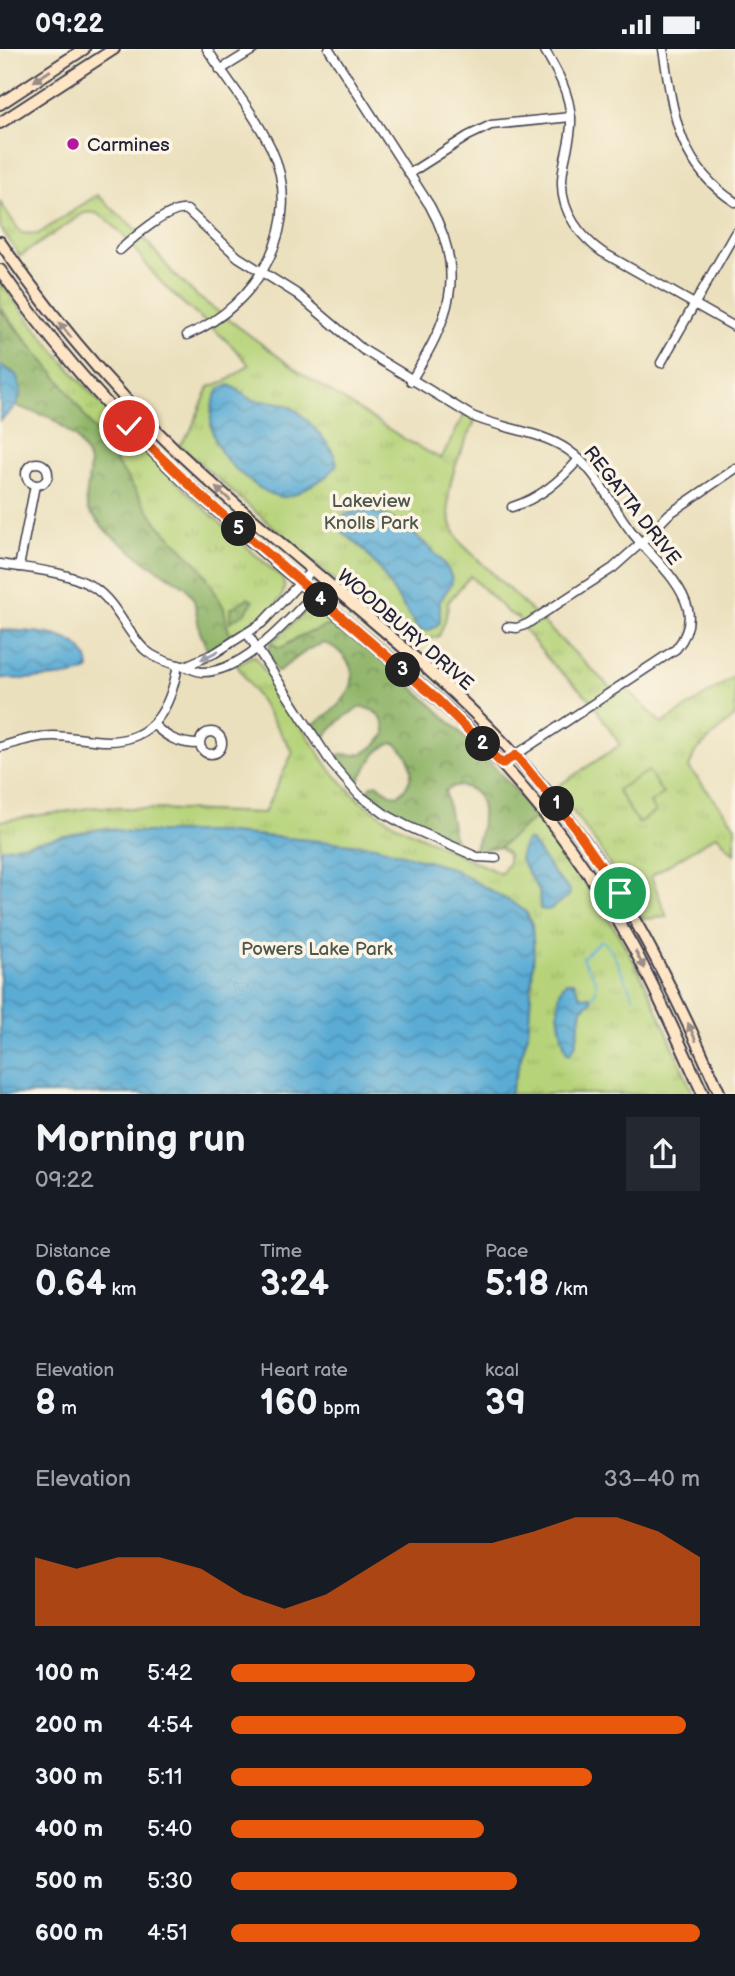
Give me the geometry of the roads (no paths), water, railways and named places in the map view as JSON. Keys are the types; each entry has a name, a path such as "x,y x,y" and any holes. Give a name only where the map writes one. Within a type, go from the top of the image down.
{"main road":[{"path":"0,104 84,49"},
{"path":"0,123 114,49"},
{"name":"WOODBURY DRIVE","path":"0,242 63,328 134,408 210,482 452,691 516,755 573,825 624,899 668,978 720,1094"},
{"name":"WOODBURY DRIVE","path":"0,270 63,352 134,432 200,495 438,700 502,764 559,833 615,915 661,1002 703,1094"}],"street":[{"path":"187,335 220,318 245,295 263,273 271,256 283,214 282,183 271,149 207,49"},
{"path":"220,70 254,49"},
{"path":"329,49 438,220 448,250 451,283 446,315 440,331 411,381"},
{"path":"544,49 562,79 571,117 571,134 562,185 568,212 575,225 587,240 603,253 735,327"},
{"path":"663,49 675,120 683,144 703,174 735,202"},
{"path":"410,173 468,136 491,125 571,117"},
{"name":"REGATTA DRIVE","path":"120,250 132,238 174,210 187,210 238,257 298,293 362,349 411,381 472,417 560,445 579,459 593,474 629,529 657,559 683,596 689,615 684,638 666,657 502,764"},
{"path":"661,363 735,233"},
{"path":"512,507 530,501 549,488 579,459"},
{"path":"507,627 520,627 532,621 597,580 641,543 668,514 732,472 735,484"},
{"path":"19,568 35,485"},
{"path":"0,564 72,578 91,586 111,603 145,649 159,660 200,672 232,663 256,648 284,627 325,581"},
{"path":"181,666 215,653 247,633 273,613 312,570"},
{"path":"247,633 332,764 359,795 407,826 477,857 496,858"},
{"path":"0,747 40,737 120,740 132,737 153,724 167,707 181,666"},
{"path":"153,724 174,740 199,744"}],"water":[{"path":"0,365 16,375 21,392 16,406 0,421"},
{"path":"229,385 251,399 284,404 299,413 323,438 334,456 337,463 332,471 300,492 284,497 266,492 241,474 218,448 211,427 216,396 220,389"},
{"path":"361,511 396,521 427,545 451,575 452,583 440,601 440,622 433,629 418,629 379,569 363,549 338,528 337,523 342,517"},
{"path":"0,630 54,635 67,640 78,646 86,656 89,669 60,677 0,678"},
{"name":"Powers Lake Park","path":"105,828 130,832 220,832 375,846 451,868 518,906 525,911 532,924 534,952 528,1034 510,1094 0,1094 0,849"},
{"path":"527,840 532,842 555,875 570,890 569,896 549,910 540,909 539,891 520,859"},
{"path":"566,982 574,982 581,997 590,996 592,1001 582,1009 576,1044 570,1054 566,1052 558,1015 559,997"}],"waterway":[{"path":"592,998 596,982 582,958 601,940 611,951 634,997"}],"place":[{"name":"Carmines","path":"73,144"}],"park label":[{"name":"Lakeview Knolls Park","path":"371,511"}]}
